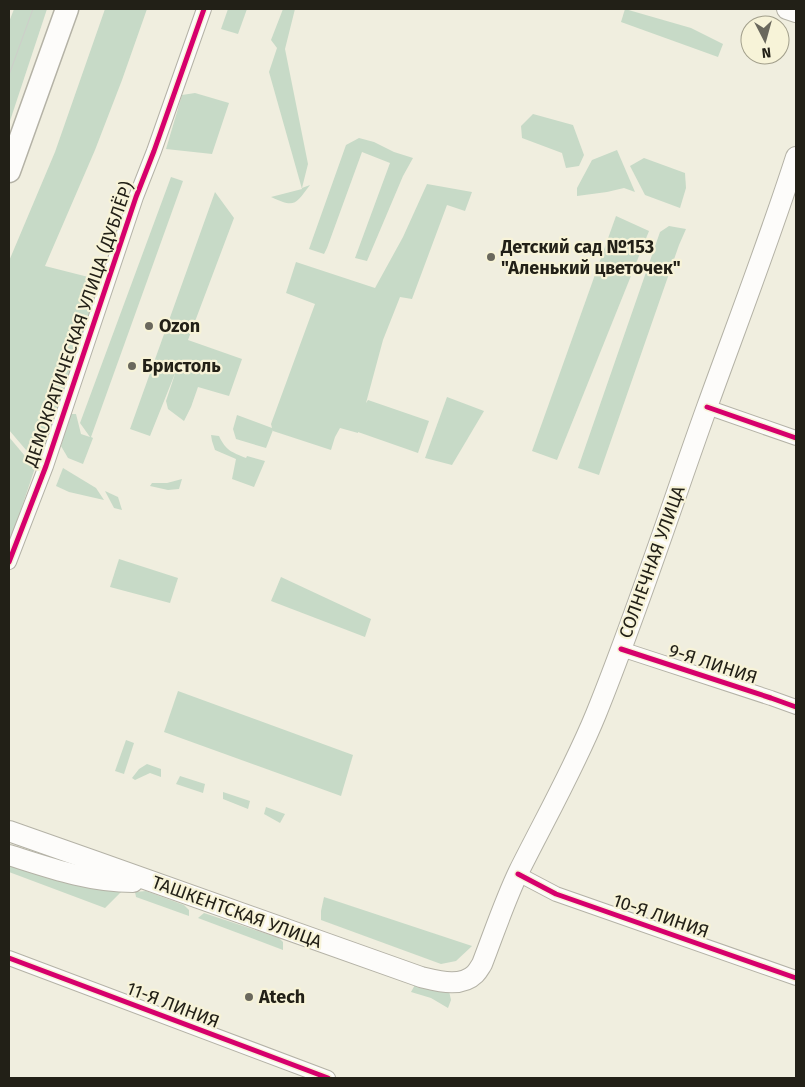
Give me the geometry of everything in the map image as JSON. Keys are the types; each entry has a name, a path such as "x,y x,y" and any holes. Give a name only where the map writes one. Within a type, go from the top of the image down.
{"main road":[{"path":"9,170 68,9"},
{"path":"787,9 796,12"},
{"name":"СОЛНЕЧНАЯ УЛИЦА","path":"466,980 475,974 482,964 518,874 588,731 621,649 795,165"},
{"name":"ТАШКЕНТСКАЯ УЛИЦА","path":"9,832 421,977 438,982 466,980"},
{"path":"9,855 68,874 92,879 152,882"}],"street":[{"name":"ДЕМОКРАТИЧЕСКАЯ УЛИЦА (ДУБЛЁР)","path":"9,562 46,466 136,197 204,9"},
{"path":"707,408 796,438"},
{"name":"9-Я ЛИНИЯ","path":"621,649 796,707"},
{"name":"10-Я ЛИНИЯ","path":"518,874 556,894 796,978"},
{"name":"11-Я ЛИНИЯ","path":"9,958 328,1078"}],"green space":[{"path":"14,9 47,9 9,124 9,22"},
{"path":"105,9 147,9 95,150 45,266 108,282 38,464 9,430 9,261 55,152"},
{"path":"228,9 247,9 238,34 221,29"},
{"path":"283,9 295,9 285,49 308,164 302,188 310,185 294,203 285,203 271,197 302,189 269,72 277,48 271,40"},
{"path":"625,9 691,28 723,44 718,57 621,22"},
{"path":"195,93 229,103 212,154 166,149 182,95"},
{"path":"533,114 573,125 584,155 579,166 566,168 562,153 522,138 521,126"},
{"path":"359,138 413,158 403,176 367,261 355,258 390,163 362,152 324,254 309,249 346,145"},
{"path":"617,150 635,192 624,188 577,196 577,188 592,160"},
{"path":"644,158 685,173 686,188 680,208 645,195 630,166"},
{"path":"171,177 183,181 83,464 68,458 61,446 70,414 76,414 81,434 90,437 80,423"},
{"path":"427,184 472,192 465,211 447,205 412,299 400,297 383,340 366,403 368,400 429,421 418,453 358,432 340,428 331,450 273,430 266,448 236,439 233,429 237,415 272,428 271,424 315,304 286,293 296,262 375,288 403,237"},
{"path":"215,192 234,218 188,340 242,359 229,396 198,387 184,421 168,409 166,401 176,371 150,436 130,429"},
{"path":"616,216 649,231 557,460 532,451"},
{"path":"669,226 686,229 599,475 578,468 660,232"},
{"path":"447,397 484,411 452,465 425,458"},
{"path":"211,435 219,436 224,445 233,452 246,458 247,456 265,461 254,487 232,479 236,459 215,450"},
{"path":"9,437 35,468 9,545"},
{"path":"63,468 96,488 104,500 69,492 56,486"},
{"path":"182,479 179,489 168,490 150,486 152,483 167,483"},
{"path":"105,491 118,497 122,510 114,508"},
{"path":"119,559 178,578 170,603 110,587"},
{"path":"281,577 371,619 365,637 271,601"},
{"path":"178,691 353,755 341,796 164,732"},
{"path":"126,740 134,743 124,774 115,771"},
{"path":"147,764 161,769 161,777 150,773 135,780 132,778 139,769"},
{"path":"180,776 205,784 203,793 176,784"},
{"path":"223,792 250,801 248,809 223,799"},
{"path":"266,807 285,814 280,823 264,814"},
{"path":"9,860 124,890 105,908 9,872"},
{"path":"146,891 184,905 189,910 189,916 136,897 135,892"},
{"path":"324,897 472,946 456,961 441,964 321,920"},
{"path":"204,913 279,938 283,942 283,950 198,918"},
{"path":"416,983 449,991 451,1000 448,1008 431,998 411,992"}],"tram line":[{"path":"9,75 33,9"}],"cycle path":[{"path":"9,562 46,466 136,197 204,9"},
{"path":"707,407 796,438"},
{"path":"621,649 796,707"},
{"path":"518,874 556,894 796,978"},
{"path":"9,958 328,1078"}],"place":[{"name":"Детский сад №153 \"Аленький цветочек\"","path":"491,257"},
{"name":"Ozon","path":"149,326"},
{"name":"Бристоль","path":"132,366"},
{"name":"Atech","path":"249,997"}]}
